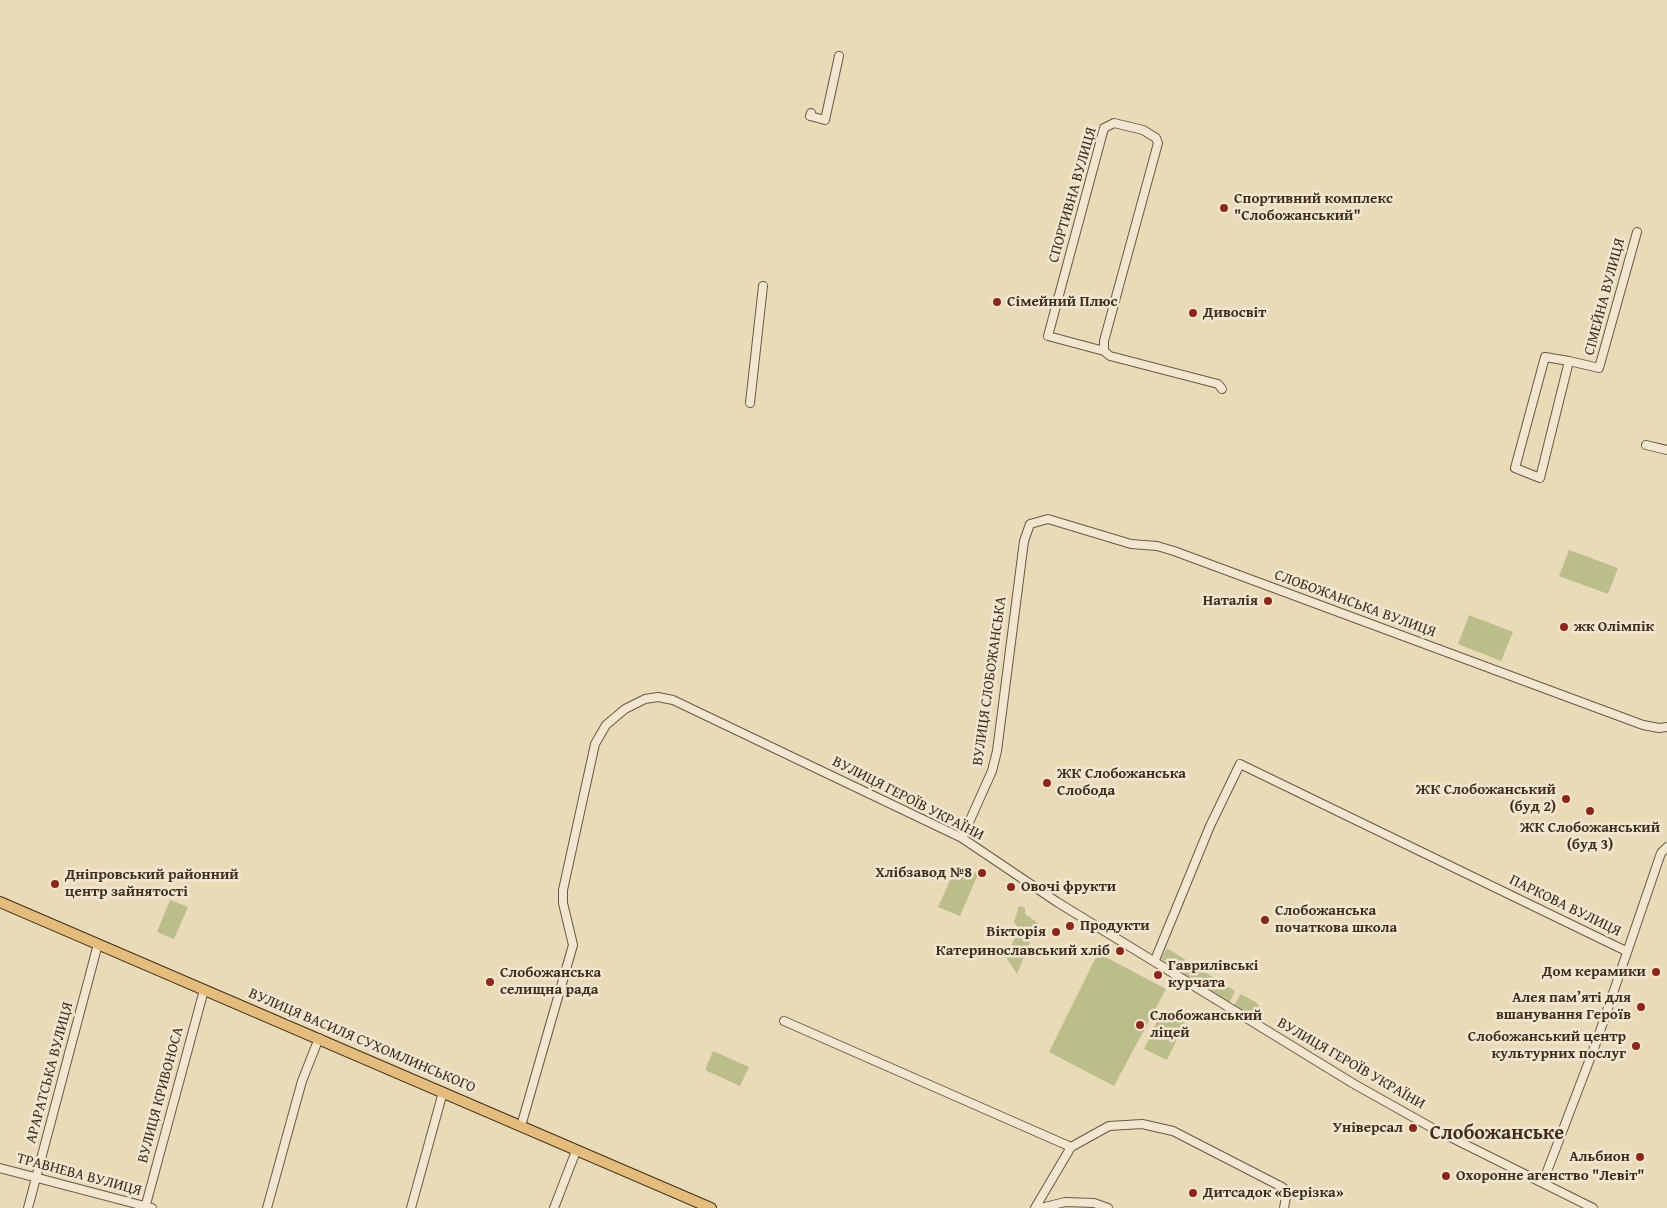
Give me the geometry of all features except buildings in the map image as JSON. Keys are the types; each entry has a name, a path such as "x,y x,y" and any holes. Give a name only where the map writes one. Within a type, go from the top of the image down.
{"main road":[{"name":"ВУЛИЦЯ ВАСИЛЯ СУХОМЛИНСЬКОГО","path":"0,902 711,1208"}],"street":[{"path":"811,113 810,116 825,120 839,56"},
{"name":"СПОРТИВНА ВУЛИЦЯ","path":"1104,351 1104,341 1158,143 1156,138 1150,134 1122,124 1108,124 1104,128 1048,336 1104,351 1110,356 1218,384 1222,389"},
{"name":"СІМЕЙНА ВУЛИЦЯ","path":"1569,361 1540,478 1515,468 1545,357 1569,361 1599,368 1637,232"},
{"path":"750,403 762,286"},
{"path":"1646,445 1667,450"},
{"name":"СЛОБОЖАНСЬКА ВУЛИЦЯ","path":"1030,524 1048,519 1131,544 1174,551 1643,724 1659,728 1667,727"},
{"name":"ВУЛИЦЯ СЛОБОЖАНСЬКА","path":"962,838 992,771 997,751 1024,541 1030,524"},
{"name":"ВУЛИЦЯ ГЕРОЇВ УКРАЇНИ","path":"521,1126 573,945 563,903 562,890 595,744 606,724 634,703 658,697 673,700 962,838 1057,902 1155,960 1354,1084 1436,1130 1593,1208"},
{"name":"ПАРКОВА ВУЛИЦЯ","path":"1155,960 1210,826 1240,764 1626,951"},
{"path":"1543,1182 1596,1043 1661,853 1667,847"},
{"name":"АРАРАТСЬКА ВУЛИЦЯ","path":"28,1208 98,944"},
{"name":"ВУЛИЦЯ КРИВОНОСА","path":"147,1207 204,990"},
{"path":"784,1021 1071,1147"},
{"path":"267,1208 302,1080 319,1038"},
{"path":"411,1208 443,1092"},
{"path":"1035,1208 1071,1147 1109,1126 1142,1124 1173,1131 1282,1187 1287,1191 1284,1208"},
{"path":"554,1208 576,1150"},
{"name":"ТРАВНЕВА ВУЛИЦЯ","path":"0,1168 147,1207"},
{"path":"1044,1192 1053,1205"},
{"path":"1041,1208 1065,1202 1094,1203 1108,1208"}],"green space":[{"path":"1569,550 1618,568 1608,594 1559,576"},
{"path":"1469,615 1513,632 1501,661 1458,644"},
{"path":"957,865 978,874 960,916 938,907"},
{"path":"170,900 188,907 174,939 157,932"},
{"path":"1019,906 1025,908 1025,914 1038,923 1017,974 1006,957 1019,929 1014,922"},
{"path":"1167,948 1235,991 1229,1003 1161,959"},
{"path":"1098,953 1166,989 1114,1086 1049,1052"},
{"path":"1241,994 1257,1003 1264,1014 1250,1017 1234,1005"},
{"path":"1162,1011 1185,1022 1167,1060 1144,1049"},
{"path":"713,1051 749,1067 740,1086 705,1070"}],"place":[{"name":"Спортивний комплекс \"Слобожанський\"","path":"1224,208"},
{"name":"Сімейний Плюс","path":"997,302"},
{"name":"Дивосвіт","path":"1193,313"},
{"name":"Наталія","path":"1268,601"},
{"name":"жк Олімпік","path":"1564,627"},
{"name":"ЖК Слобожанська Слобода","path":"1047,783"},
{"name":"ЖК Слобожанський (буд 2)","path":"1566,799"},
{"name":"ЖК Слобожанський (буд 3)","path":"1590,811"},
{"name":"Хлібзавод №8","path":"982,873"},
{"name":"Дніпровський районний центр зайнятості","path":"55,884"},
{"name":"Овочі фрукти","path":"1011,887"},
{"name":"Cлобожанська початкова школа","path":"1265,920"},
{"name":"Продукти","path":"1070,926"},
{"name":"Вікторія","path":"1056,932"},
{"name":"Катеринославський хліб","path":"1120,951"},
{"name":"Дом керамики","path":"1656,972"},
{"name":"Гаврилівські курчата","path":"1158,975"},
{"name":"Слобожанська селищна рада","path":"490,982"},
{"name":"Алея пам’яті для вшанування Героїв","path":"1641,1007"},
{"name":"Слобожанський ліцей","path":"1140,1025"},
{"name":"Слобожанський центр культурних послуг","path":"1636,1046"},
{"name":"Універсал","path":"1413,1128"},
{"name":"Альбион","path":"1640,1157"},
{"name":"Охоронне агенство \"Левіт\"","path":"1446,1176"},
{"name":"Дитсадок «Берізка»","path":"1193,1193"}],"district":[{"name":"Слобожанське","path":"1497,1134"}]}
